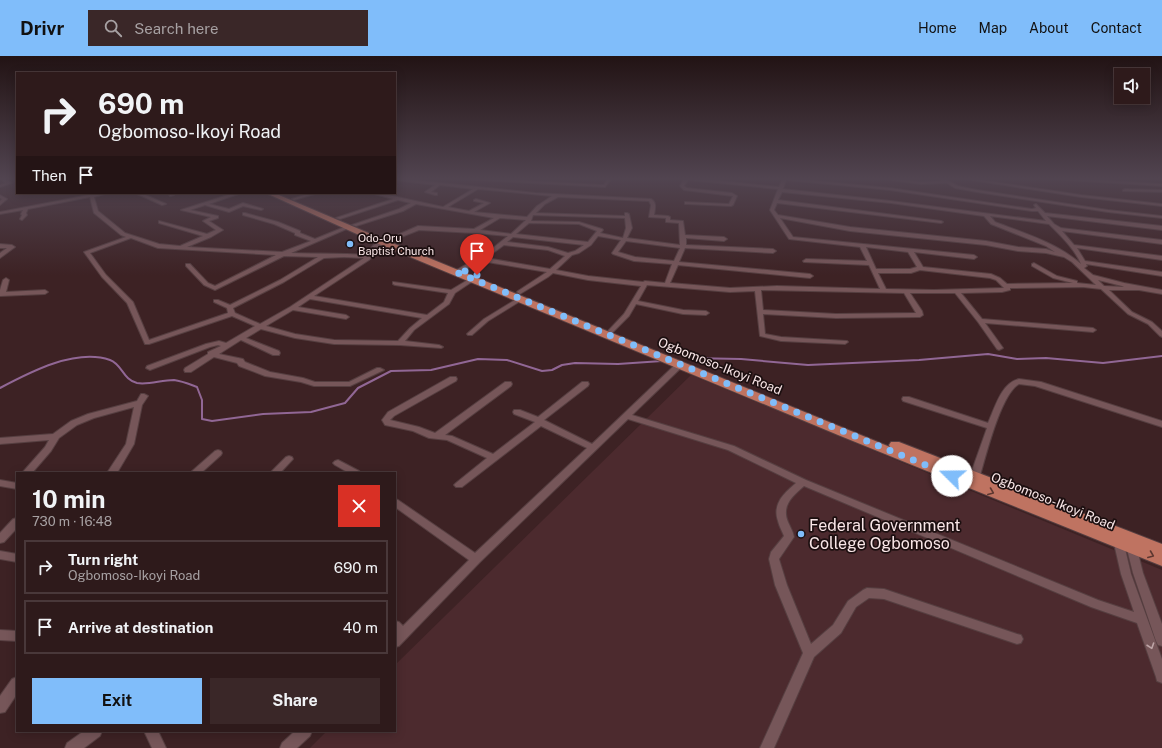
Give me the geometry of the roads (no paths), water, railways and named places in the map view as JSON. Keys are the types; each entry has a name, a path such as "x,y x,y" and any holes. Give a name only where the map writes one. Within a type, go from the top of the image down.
{"main road":[{"name":"Ogbomoso-Ikoyi Road","path":"312,210 842,432 1122,537 1162,550"},
{"name":"Ogbomoso-Ikoyi Road","path":"320,210 352,226"},
{"name":"Ogbomoso-Ikoyi Road","path":"459,271 473,279 612,331 975,476 1122,537 1131,547 1162,560"}],"street":[{"path":"0,213 14,210"},
{"path":"22,219 25,210"},
{"path":"96,210 122,234 158,246 240,252 369,257"},
{"path":"182,248 220,230 206,221 216,217 184,210"},
{"path":"338,218 361,210"},
{"path":"188,265 206,284 215,288 283,254 352,226 400,210"},
{"path":"461,210 528,220 580,223 600,230 589,244 577,252 568,255 552,271 486,320 470,334"},
{"path":"459,271 481,259 504,243 536,210"},
{"path":"652,210 651,216 668,217 668,221 680,220 683,246 667,284"},
{"path":"772,210 791,238 974,257"},
{"path":"848,210 941,222"},
{"path":"955,210 1053,225 1082,233 1162,242"},
{"path":"985,210 985,214 993,223 1032,238 1066,256 1093,277 1130,313 1150,323 1162,335"},
{"path":"1041,210 1083,262 1084,269"},
{"path":"1104,210 1162,217"},
{"path":"1135,210 1162,233"},
{"path":"245,214 276,223 298,232 297,234 316,241"},
{"path":"533,214 627,216 629,228 624,240 615,253 634,259 810,276"},
{"path":"1045,214 1162,228"},
{"path":"475,231 500,216"},
{"path":"775,216 850,229 986,243 1018,249 1049,252 1066,256"},
{"path":"161,222 209,236"},
{"path":"188,370 211,354 262,327 309,297 369,257 369,253 372,249 385,241 420,228 475,231 555,242 589,244"},
{"path":"596,234 624,240 683,246 773,251"},
{"path":"683,236 724,239"},
{"path":"130,237 87,252 104,276 130,302 147,343 231,310 322,256"},
{"path":"504,243 564,252 568,255"},
{"path":"471,245 495,250"},
{"path":"862,245 884,291"},
{"path":"0,246 12,247 0,256"},
{"path":"1071,246 1162,258"},
{"path":"910,250 920,268"},
{"path":"481,259 594,279 713,289 804,288 906,292 957,292 1005,290 1008,289 1006,286"},
{"path":"806,261 871,263"},
{"path":"1083,262 1162,274"},
{"path":"1034,264 1055,277 1083,285 1104,288 1138,288"},
{"path":"874,271 906,272 920,268 991,276 998,279 1006,286 1083,285"},
{"path":"1093,277 1162,292"},
{"path":"400,343 412,329 447,303 452,292 473,279"},
{"path":"6,280 1,294 44,292"},
{"path":"395,283 452,292"},
{"path":"612,331 627,315 643,284"},
{"path":"758,289 761,333 766,336 782,339 845,342"},
{"path":"760,312 836,316 920,315 919,311 906,292"},
{"path":"957,292 999,348"},
{"path":"309,297 427,317"},
{"path":"216,301 262,327 295,336 334,342 400,343 439,347"},
{"path":"634,302 683,312 706,313"},
{"path":"292,308 346,317"},
{"path":"980,321 1093,330"},
{"path":"241,338 276,353"},
{"path":"150,368 208,345 219,343 226,346"},
{"path":"211,354 240,361 242,364 268,374 303,380 314,384 350,384 380,370"},
{"path":"398,634 681,364"},
{"path":"453,379 404,405 386,420 388,423 416,429 430,435 449,438 494,458"},
{"path":"975,476 992,427 1008,388 1014,383 1020,382 1038,384 1162,424"},
{"path":"437,436 508,384"},
{"path":"459,485 585,384"},
{"path":"906,399 992,427"},
{"path":"28,472 48,449 56,436 74,423 141,400 130,444 113,472"},
{"path":"518,412 593,448"},
{"path":"627,416 731,448 802,482 1094,604 1142,620"},
{"path":"0,441 56,436"},
{"path":"196,472 218,453"},
{"path":"276,472 289,459"},
{"path":"338,463 354,472"},
{"path":"802,482 784,499 781,506 781,517 788,531 789,537 775,555 774,559 781,585 809,653"},
{"path":"0,483 16,485"},
{"path":"396,503 476,559"},
{"path":"0,539 16,523"},
{"path":"1122,537 1123,562 1162,677"},
{"path":"1131,547 1136,566 1162,641"},
{"path":"0,555 16,558"},
{"path":"1123,562 1136,566"},
{"path":"767,748 809,653 837,629 852,604 867,593 884,594 1017,639"},
{"path":"0,635 16,636"},
{"path":"0,707 16,684"},
{"path":"72,748 94,732"},
{"path":"151,732 159,748"},
{"path":"287,748 304,732"}],"waterway":[{"path":"689,358 741,359 808,365 919,360 988,354 1017,359 1046,358 1103,363 1162,356"},
{"path":"0,388 39,369 68,359 97,357 114,362 129,379 137,383 174,380 197,387 202,400 202,419 212,421 263,414 311,412 345,403 358,388 391,371 431,370 478,359 507,360 542,371 552,370 562,365 575,363 618,364 662,361"}],"place":[{"name":"Odo-Oru Baptist Church","path":"350,244"},
{"name":"Federal Government College Ogbomoso","path":"801,534"}]}
